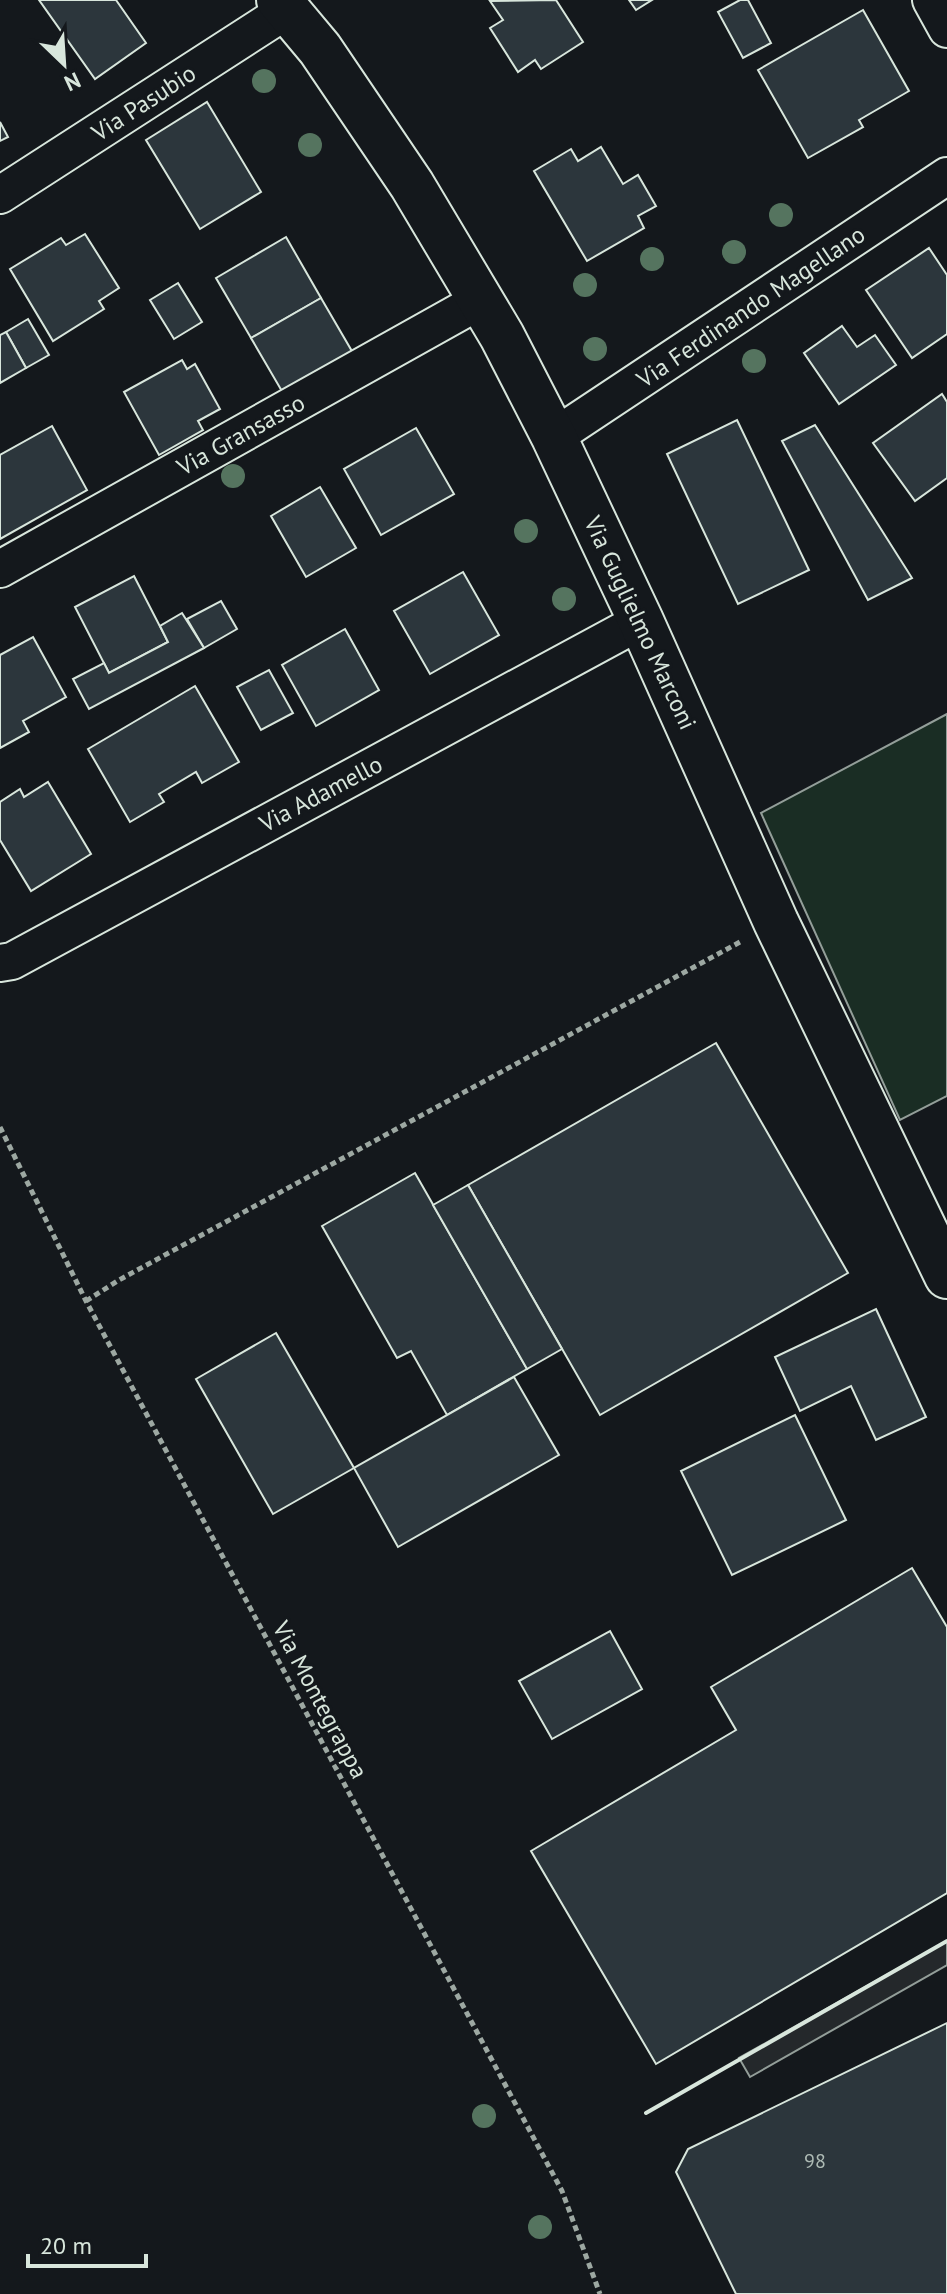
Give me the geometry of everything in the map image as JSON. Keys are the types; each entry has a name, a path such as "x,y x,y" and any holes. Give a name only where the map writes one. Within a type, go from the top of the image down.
{"street":[{"path":"931,0 947,29"},
{"name":"Via Pasubio","path":"0,195 283,5"},
{"name":"Via Guglielmo Marconi","path":"283,5 320,49 412,185 481,300 554,437 641,621 776,922 947,1276"},
{"name":"Via Ferdinando Magellano","path":"554,437 947,176"},
{"name":"Via Gransasso","path":"0,569 481,300"},
{"name":"Via Adamello","path":"0,963 12,961 641,621"}],"path":[{"path":"86,1301 776,922"},
{"name":"Via Montegrappa","path":"0,1127 86,1301 562,2191 600,2294"}],"green space":[{"path":"947,714 947,1096 900,1120 761,813"}],"shaded area":[{"path":"947,1941 947,1965 750,2077 739,2058"}],"building":[{"path":"39,0 116,0 146,43 95,79"},
{"path":"556,0 583,42 541,69 535,60 518,72 490,28 503,20 490,1"},
{"path":"629,0 652,0 636,10"},
{"path":"740,0 748,0 771,43 743,58 718,12"},
{"path":"863,10 909,91 859,120 863,127 808,158 758,70"},
{"path":"207,102 261,192 200,229 146,140"},
{"path":"0,122 8,137 0,141"},
{"path":"601,147 623,184 638,175 656,206 638,216 644,228 587,261 534,171 571,149 578,161"},
{"path":"85,234 119,288 99,301 104,309 53,341 10,269 61,238 66,245"},
{"path":"286,237 321,298 251,338 216,278"},
{"path":"929,248 947,275 947,334 912,358 866,290"},
{"path":"178,283 202,322 174,339 150,300"},
{"path":"321,298 353,353 283,393 251,338"},
{"path":"28,319 49,355 26,368 6,332"},
{"path":"842,326 857,347 875,335 896,365 839,404 804,353"},
{"path":"6,332 26,368 0,383 0,335"},
{"path":"182,360 187,369 195,364 220,409 198,421 203,430 159,455 124,392"},
{"path":"942,394 947,402 947,478 915,501 873,443"},
{"path":"737,420 809,570 738,604 667,454"},
{"path":"815,425 912,578 868,600 782,441"},
{"path":"52,426 87,490 0,539 0,455"},
{"path":"416,428 454,494 381,535 344,469"},
{"path":"320,487 356,548 306,577 271,516"},
{"path":"463,572 499,635 430,674 394,611"},
{"path":"134,576 168,642 109,673 75,607"},
{"path":"221,601 237,629 204,648 187,619"},
{"path":"182,613 204,648 89,709 73,679 104,663 109,673 168,642 160,626"},
{"path":"345,629 379,690 316,726 282,665"},
{"path":"33,637 66,697 23,721 29,732 0,748 0,655"},
{"path":"269,670 293,713 261,730 237,687"},
{"path":"195,686 239,762 202,783 196,772 159,794 164,802 130,822 88,749"},
{"path":"48,782 91,854 31,891 0,840 0,802 20,789 24,797"},
{"path":"716,1043 848,1273 600,1415 468,1185"},
{"path":"415,1173 527,1369 447,1415 411,1351 397,1358 322,1226"},
{"path":"468,1185 562,1349 527,1369 433,1205"},
{"path":"876,1309 926,1417 876,1440 851,1386 800,1411 775,1357"},
{"path":"276,1333 354,1468 273,1514 196,1379"},
{"path":"514,1377 559,1455 398,1547 354,1468"},
{"path":"795,1415 846,1520 732,1575 681,1471"},
{"path":"912,1568 947,1627 947,1893 656,2064 531,1851 736,1730 711,1687"},
{"path":"610,1631 642,1689 552,1739 519,1681"},
{"path":"947,2023 947,2294 736,2294 676,2172 688,2149"}],"wall":[{"path":"646,2113 947,1941"}]}
